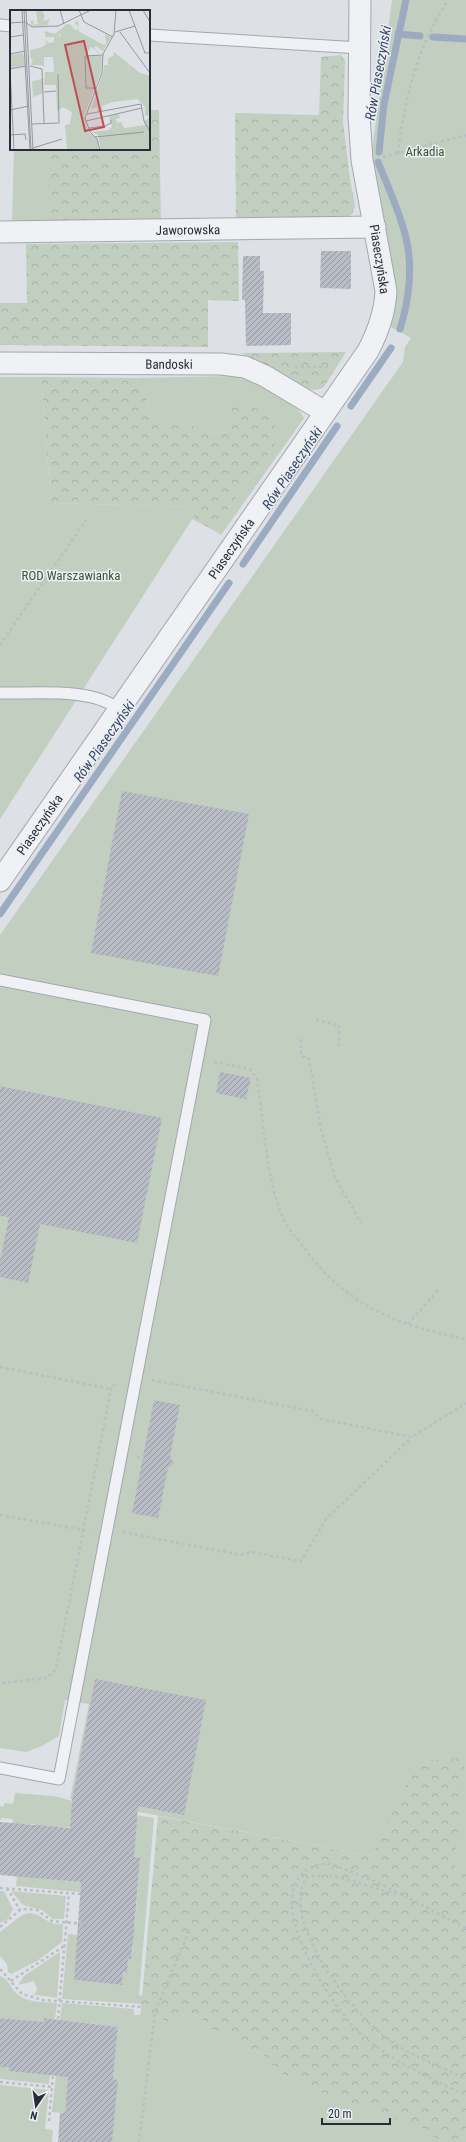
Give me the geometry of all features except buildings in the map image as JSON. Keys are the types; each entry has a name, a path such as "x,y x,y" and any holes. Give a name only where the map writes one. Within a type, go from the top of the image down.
{"street":[{"name":"Piaseczyńska","path":"0,881 368,351 381,321 386,291 362,160 359,116 360,0"},
{"name":"Jaworowska","path":"0,232 375,227"},
{"name":"Bandoski","path":"0,363 221,364 245,367 265,376 325,412"}],"lane":[{"path":"0,25 10,26"},
{"path":"150,35 360,48"},
{"path":"0,693 79,694 111,703 118,709"},
{"path":"0,980 205,1020 59,1779 0,1768"}],"path":[{"path":"398,153 401,130 416,68 430,31 448,0"},
{"path":"380,157 466,135"},
{"path":"0,645 86,520"},
{"path":"316,1020 339,1025 339,1046"},
{"path":"301,1039 301,1056 309,1059 321,1129 335,1177 361,1223"},
{"path":"198,1059 250,1069 257,1080 271,1176 277,1199 285,1222 311,1258 339,1287 360,1303 383,1315 408,1324 466,1339"},
{"path":"408,1324 440,1288"},
{"path":"0,1367 111,1389"},
{"path":"136,1377 312,1411 321,1419 412,1437"},
{"path":"2,1683 47,1678 56,1669 60,1660 64,1629 95,1482 112,1385"},
{"path":"107,1529 241,1555 251,1552 301,1561 326,1519 412,1437 466,1403"},
{"path":"0,1515 85,1531"},
{"path":"74,1580 78,1581"},
{"path":"64,1629 68,1630"},
{"path":"466,1928 359,1875 329,1864 309,1867 296,1880 292,1900 294,1924 307,1955 328,1995 361,2034 405,2067 466,2095"},
{"path":"398,1894 376,1890 334,1875 317,1874 307,1877 301,1885 301,1910 308,1935 336,1986 364,2018 392,2042 466,2079"},
{"path":"0,1888 80,1894"},
{"path":"6,1888 20,1910"},
{"path":"58,2019 69,1894"},
{"path":"0,1927 20,1910 37,1910 52,1921 84,1924"},
{"path":"139,2142 156,2012 189,1931"},
{"path":"11,1981 64,1946"},
{"path":"0,1970 22,1994 28,1997 59,2001 141,2007"},
{"path":"49,2121 52,2075"},
{"path":"0,2082 52,2087"}],"green space":[{"name":"Arkadia","path":"392,0 466,0 466,1993 404,1862 70,1799 89,1704 65,1700 59,1736 42,1746 26,1752 0,1748 0,935 403,362 405,347 411,338 389,326 372,150"},
{"path":"341,55 345,60 343,122 355,206 352,214 343,219 236,222 235,113 319,115 321,57"},
{"path":"150,110 159,110 161,225 48,222 48,150 150,150"},
{"path":"14,150 48,150 48,222 12,220"},
{"path":"238,242 239,301 208,300 208,347 0,345 0,303 27,303 26,244"},
{"path":"346,352 324,387 310,390 296,385 272,368 241,353"},
{"path":"232,376 262,386 282,396 298,410 304,418 221,535 213,530 275,445 229,432 213,434 191,425 162,424 149,408 146,397 136,378"},
{"name":"ROD Warszawianka","path":"0,377 41,377 51,503 200,507 0,819"},
{"path":"41,377 136,378 146,397 149,408 162,423 191,425 213,434 229,432 229,408 245,403 264,412 278,429 275,445 213,530 192,519 200,507 51,503"},
{"path":"465,1758 454,1871 466,1873 466,2142 441,2142 421,2127 303,2086 275,2069 264,2055 238,2044 208,2027 199,2016 186,2014 167,2022 141,2009 158,1816 372,1856 417,1761"},
{"path":"15,1793 54,1796 76,1802 76,1805 154,1818 139,1995 142,1996 142,2004 62,1999 68,1934 78,1935 74,1980 122,1985 123,1972 126,1973 128,1959 131,1959 133,1947 126,1946 135,1924 140,1858 134,1857 74,1827 59,1827 59,1831 35,1829 35,1824 22,1824 21,1827 13,1825 13,1819 2,1818 0,1820 0,1806 4,1807 4,1803 13,1804"},
{"path":"17,1876 81,1882 80,1892 16,1886"},
{"path":"0,1891 4,1891 13,1909 8,1919 0,1923"},
{"path":"11,1891 66,1896 64,1919 53,1919 42,1910 23,1905"},
{"path":"29,1913 38,1915 49,1922 63,1924 62,1942 37,1961 11,1974 8,1972 7,1964 0,1956 0,1932 22,1915"},
{"path":"60,1952 57,1998 30,1994 35,1994 37,1989 34,1981 18,1985 24,1976"},
{"path":"0,1976 7,1981 19,1996 34,2001 57,2003 55,2019 44,2018 44,2022 0,2018"},
{"path":"62,2003 134,2009 134,2015 140,2015 141,2009 167,2022 186,2014 199,2016 208,2027 238,2044 264,2055 275,2069 422,2127 441,2142 112,2142 113,2079 118,2027 60,2020"},
{"path":"0,2067 9,2067 10,2071 50,2075 49,2084 0,2079"},
{"path":"56,2075 71,2077 65,2113 52,2112"},
{"path":"0,2085 49,2090 45,2129 53,2130 52,2142 0,2142"}],"waterway":[{"name":"Rów Piaseczyński","path":"379,152 384,104 406,0"},
{"path":"398,34 420,36"},
{"path":"433,37 466,39"},
{"name":"Rów Piaseczyński","path":"378,162 394,200 408,249 410,272 408,295 400,329"},
{"name":"Rów Piaseczyński","path":"351,406 391,348"},
{"name":"Rów Piaseczyński","path":"243,564 337,426"},
{"name":"Rów Piaseczyński","path":"0,914 229,583"}]}
